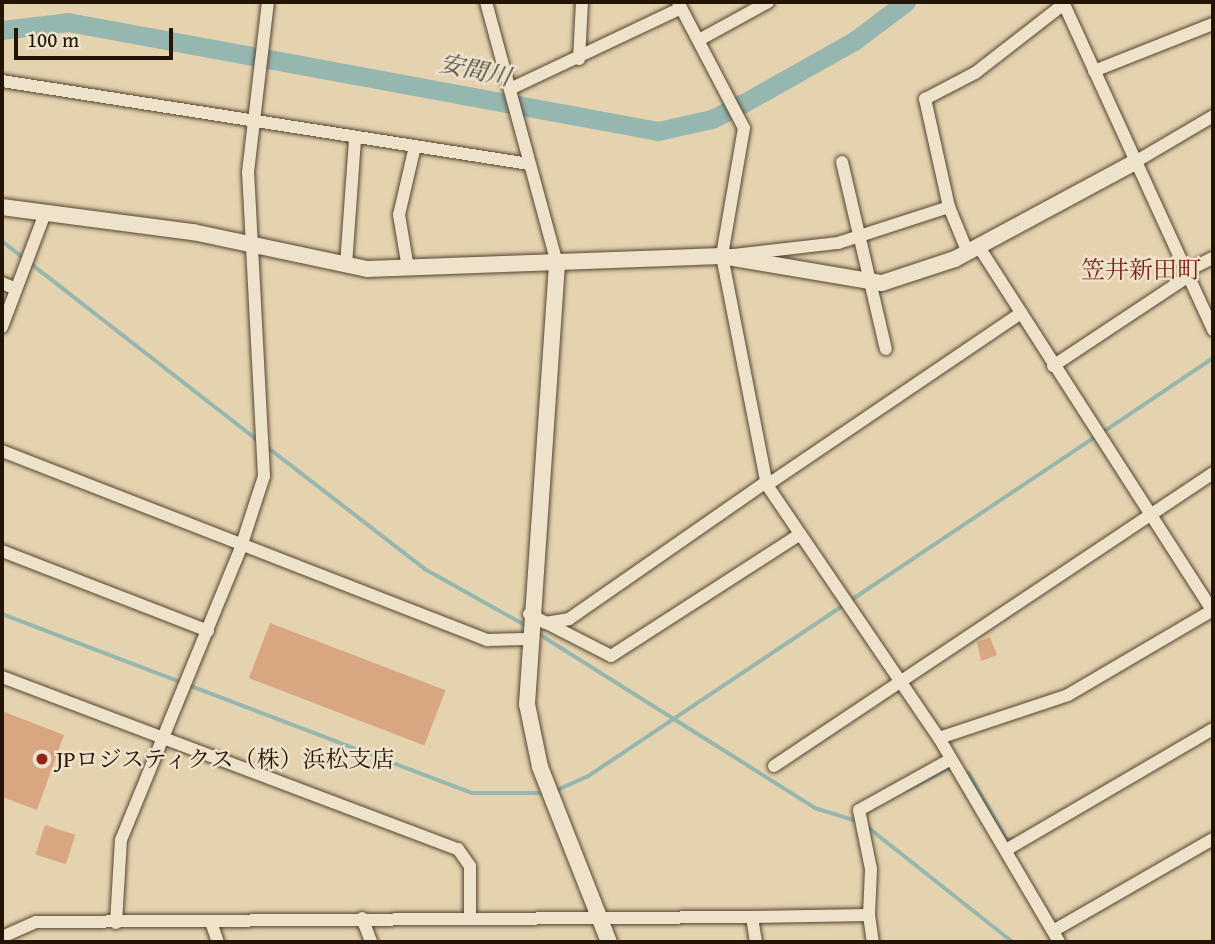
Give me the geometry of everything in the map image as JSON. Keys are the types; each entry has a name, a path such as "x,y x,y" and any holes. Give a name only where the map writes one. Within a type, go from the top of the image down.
{"street":[{"path":"116,923 121,840 208,631 264,476 255,247 247,172 256,124 268,2"},
{"path":"486,2 512,88 529,164 557,264 528,627 530,735 609,942"},
{"path":"579,60 582,2"},
{"path":"699,40 768,2"},
{"path":"939,738 1068,695 1213,611 1097,435 1021,313 974,250 949,206 925,99 975,73 1064,3 1213,330"},
{"path":"512,88 579,60 680,5 740,115 742,149 722,256 767,483 939,738 1056,937 1213,839"},
{"path":"1094,71 1213,24"},
{"path":"2,81 256,124 529,164"},
{"path":"722,256 873,283 907,279 974,250 1213,116"},
{"path":"346,265 355,138"},
{"path":"408,268 399,215 415,146"},
{"path":"842,162 864,235 886,349"},
{"path":"2,206 255,247 346,265 408,268 722,256 864,235 949,206"},
{"path":"2,327 46,213"},
{"path":"1053,366 1213,258"},
{"path":"2,283 16,289"},
{"path":"2,451 240,541 487,640 528,627 569,619 1021,313"},
{"path":"774,766 1213,473"},
{"path":"545,623 611,656 800,534"},
{"path":"2,551 208,631"},
{"path":"2,677 163,740 458,849 470,866 470,916"},
{"path":"1006,850 1213,729"},
{"path":"873,942 869,915 871,869 859,810 951,759"},
{"path":"2,937 36,922 211,922 470,916 600,918 869,915"},
{"path":"752,917 756,942"},
{"path":"362,918 371,942"},
{"path":"211,922 218,942"}],"building":[{"path":"270,623 446,690 424,745 249,678"},
{"path":"990,637 997,655 981,661 977,642"},
{"path":"2,711 64,735 37,810 2,797"},
{"path":"45,825 75,835 66,864 35,854"}],"waterway":[{"name":"安間川","path":"2,30 68,22 658,131 712,119 742,104 854,41 906,2"},
{"path":"2,241 260,442"},
{"path":"1102,433 1213,358"},
{"path":"555,791 587,777 1095,437"},
{"path":"266,446 425,569 527,626"},
{"path":"2,614 472,793 544,793"},
{"path":"536,632 815,808 857,821"},
{"path":"907,790 948,769"},
{"path":"969,773 1007,840 1014,839"},
{"path":"864,824 1013,942"}],"place":[{"name":"JPロジスティクス（株）浜松支店","path":"42,759"}],"district":[{"name":"笠井新田町","path":"1141,270"}]}
